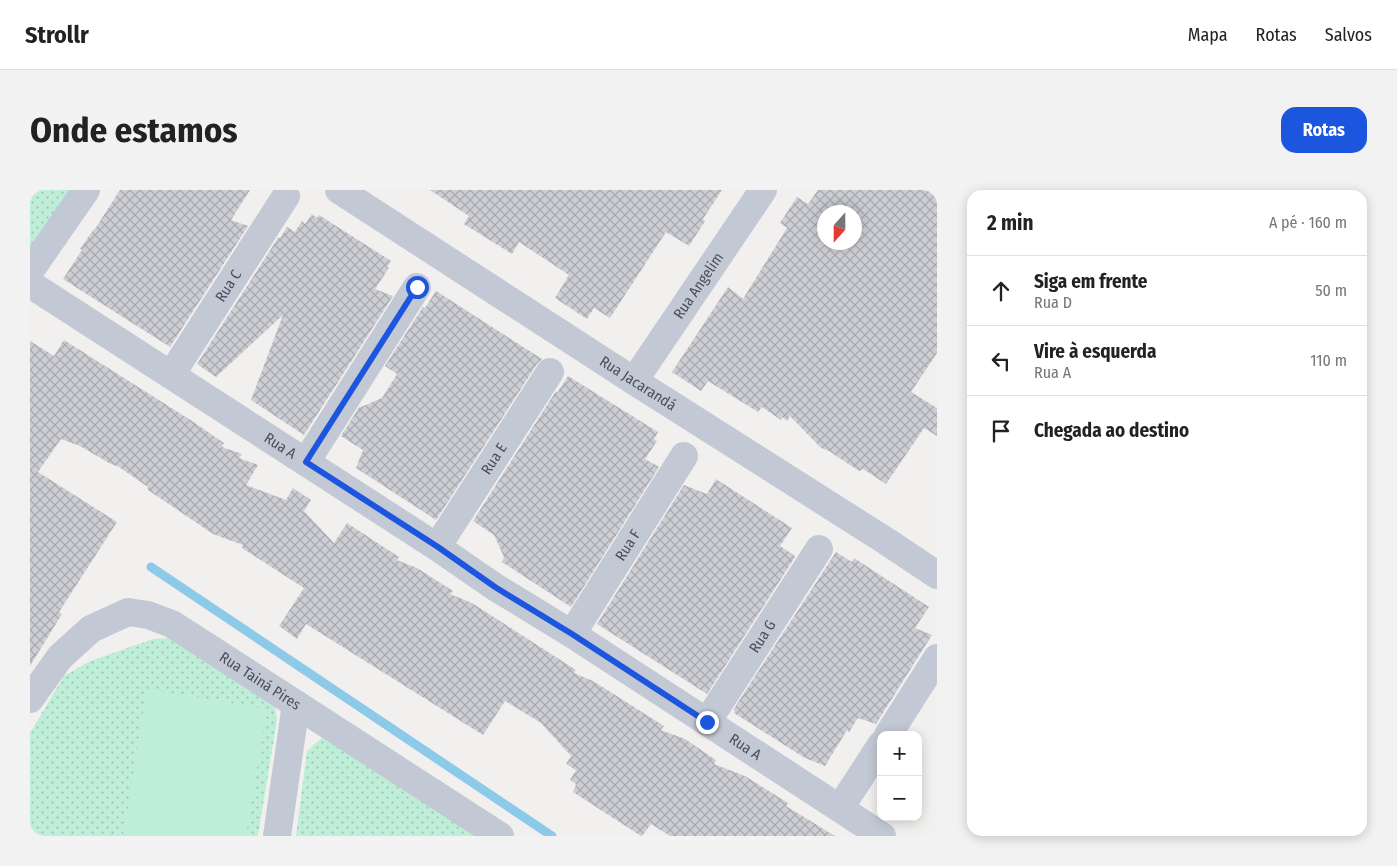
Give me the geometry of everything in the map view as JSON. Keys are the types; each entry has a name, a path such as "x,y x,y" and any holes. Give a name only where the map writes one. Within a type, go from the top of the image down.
{"street":[{"path":"30,271 86,190"},
{"name":"Rua Jacarandá","path":"339,190 634,382 937,575"},
{"name":"Rua Angelim","path":"634,382 763,190"},
{"name":"Rua C","path":"171,375 286,196"},
{"name":"Rua A","path":"30,284 882,836"},
{"path":"306,462 417,287"},
{"name":"Rua E","path":"438,547 550,372"},
{"name":"Rua F","path":"572,634 684,456"},
{"name":"Rua G","path":"707,722 819,549"},
{"name":"Rua Tainá Pires","path":"30,699 60,657 91,628 128,612 148,614 172,624 500,836"},
{"path":"891,731 937,658"},
{"path":"277,836 296,704"},
{"path":"840,808 877,751"}],"green space":[{"path":"30,190 72,190 30,249"},
{"path":"169,638 275,707 277,720 258,836 30,836 30,733 64,676 90,661 153,639"},
{"path":"147,689 267,709 246,836 123,836"},
{"path":"325,735 479,836 296,836 307,751"}],"building":[{"path":"120,190 250,190 231,220 248,226 170,347 63,279 82,250 80,249"},
{"path":"430,190 722,190 703,219 705,221 689,246 666,232 610,318 594,308 587,319 555,298 569,275 519,242 512,254 464,224 469,216"},
{"path":"818,190 937,190 937,353 911,392 937,408 937,436 924,428 886,484 863,469 859,471 829,451 821,448 790,416 787,421 782,417 781,420 762,407 758,412 708,381 701,391 672,372 728,287 743,299 787,228 780,223 797,197 808,204"},
{"path":"312,214 317,218 319,215 391,261 387,267 389,268 375,289 393,296 304,435 251,400 283,315 216,377 197,364 278,238 280,238 287,227 295,232 302,221 305,224"},
{"path":"436,291 542,359 436,520 356,468 363,450 341,436 360,406 382,398 397,374 385,366 423,307 425,308"},
{"path":"64,340 192,421 224,443 222,447 242,454 239,458 258,465 246,485 286,500 293,488 311,500 304,511 334,543 347,523 399,557 397,560 417,568 453,591 450,594 472,603 576,670 574,673 593,681 664,726 661,730 685,739 716,760 714,764 745,776 788,803 786,806 835,836 670,836 651,824 641,836 573,792 576,784 570,780 576,770 566,764 571,756 541,723 505,701 483,735 306,624 297,639 279,626 304,588 242,548 243,545 213,534 148,490 148,487 119,467 80,446 61,439 38,472 117,522 59,612 62,614 30,666 30,341 54,356"},
{"path":"568,376 658,432 654,439 657,441 645,459 659,467 571,607 502,562 504,557 494,535 473,521 556,391 557,393"},
{"path":"716,479 792,528 780,546 795,557 707,694 597,624 684,485 707,494"},
{"path":"836,552 852,562 854,558 929,607 915,628 932,635 876,724 858,718 849,732 847,730 825,766 805,758 734,713 735,711 733,710"}],"waterway":[{"path":"151,567 552,836"}],"route":[{"path":"417,287 306,462 438,547 495,587 572,634 707,722"}]}
